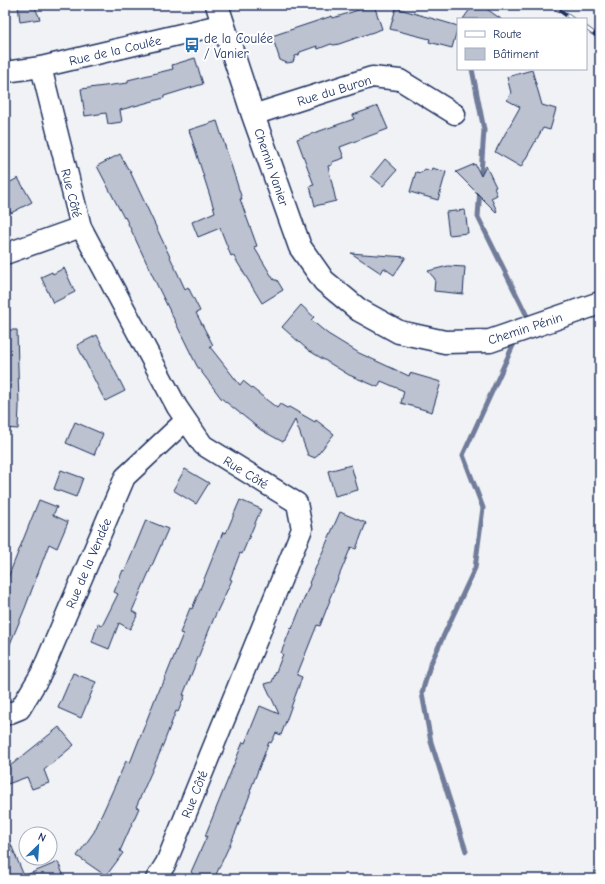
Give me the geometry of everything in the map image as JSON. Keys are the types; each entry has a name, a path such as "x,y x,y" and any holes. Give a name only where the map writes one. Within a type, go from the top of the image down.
{"street":[{"name":"Rue de la Coulée","path":"5,72 41,67 220,15"},
{"name":"Chemin Vanier","path":"220,15 253,115 300,247 324,281 359,310"},
{"name":"Rue Côté","path":"41,67 81,226 176,407 203,445 297,503 302,529 166,863 156,879"},
{"name":"Rue du Buron","path":"253,115 372,77 400,80 455,114"},
{"path":"5,254 81,226"},
{"name":"Chemin Pénin","path":"359,310 399,332 445,342 490,341 600,303"},
{"name":"Rue de la Vendée","path":"5,715 20,709 41,674 125,477 186,420"}],"building":[{"path":"18,5 34,5 40,19 20,22"},
{"path":"374,5 382,29 339,44 331,44 318,49 317,46 300,52 299,55 295,56 293,62 287,63 280,60 272,36 332,16 333,18"},
{"path":"473,5 481,5 500,18 464,18"},
{"path":"396,8 457,26 452,48 429,42 430,39 390,29"},
{"path":"195,58 203,84 164,96 164,98 120,110 122,122 108,124 106,113 85,116 81,89 128,83 128,80 173,69 172,65"},
{"path":"532,70 542,105 556,109 550,130 543,128 521,167 495,152 520,107 507,100 511,93 507,77"},
{"path":"378,106 388,129 340,147 344,158 332,162 332,165 328,166 336,201 315,206 310,186 314,185 297,139 354,119 353,115"},
{"path":"217,121 242,199 240,199 257,246 254,247 274,280 277,280 283,290 262,303 233,255 231,256 220,228 198,237 192,222 215,212 189,130"},
{"path":"120,154 129,169 185,289 188,287 200,311 196,313 213,345 210,347 240,385 243,381 277,408 280,404 287,408 289,407 315,422 316,420 334,434 315,458 308,455 295,420 283,442 261,430 221,398 197,366 125,217 124,218 97,166"},
{"path":"385,159 397,170 383,186 371,176"},
{"path":"475,164 481,176 486,166 496,187 494,188 497,195 491,198 497,211 496,212 456,172"},
{"path":"432,168 446,172 438,200 410,192 416,172 421,173 425,169 431,171"},
{"path":"18,178 32,202 11,213 5,203 5,185"},
{"path":"465,210 468,233 449,235 446,212"},
{"path":"351,253 406,257 394,275 384,268 381,273"},
{"path":"448,266 465,267 463,294 434,291 435,279 428,271"},
{"path":"64,268 75,292 53,303 41,277 52,272 53,274"},
{"path":"301,305 314,317 311,320 328,334 359,353 409,376 410,373 441,382 432,412 401,403 404,391 381,381 378,387 349,375 308,350 282,327"},
{"path":"5,330 17,330 19,406 18,429 5,428"},
{"path":"97,335 125,391 105,401 77,345"},
{"path":"75,422 103,434 94,455 66,443"},
{"path":"351,465 358,490 335,496 328,471"},
{"path":"185,469 209,483 196,504 173,490"},
{"path":"61,470 83,478 76,497 54,489"},
{"path":"39,500 57,507 53,515 68,522 57,548 49,544 5,656 5,585"},
{"path":"240,500 261,509 242,554 240,553 230,579 232,580 214,618 183,695 185,695 178,712 176,711 136,807 139,808 120,851 123,853 106,876 77,856 94,832 126,761 130,763 160,686 162,686 183,634 180,633 190,608 192,609 223,532 226,533"},
{"path":"340,512 366,523 356,549 351,547 320,626 317,625 297,675 302,677 281,735 276,733 271,743 269,742 236,831 214,879 191,879 193,874 191,872 207,836 205,836 243,742 245,743 260,706 279,714 265,684 272,682 283,654 281,653 310,584 309,583"},
{"path":"146,520 168,529 132,611 138,614 130,629 119,623 109,649 92,642 98,624 102,626 118,594 114,592 123,570 125,571"},
{"path":"73,673 96,682 81,718 58,708"},
{"path":"59,727 74,745 44,770 49,783 32,789 27,777 5,785 5,770"},
{"path":"5,830 18,861 18,866 20,866 24,876 48,866 58,866 58,862 65,879 5,879"}],"waterway":[{"path":"472,70 484,130 478,217 527,316 523,323"},
{"path":"466,851 431,742 422,693 430,665 475,568 483,508 463,455 516,339"}],"railway":[{"path":"552,5 571,18"},
{"path":"587,29 600,38"}],"place":[{"name":"de la Coulée / Vanier","path":"192,45"}]}
